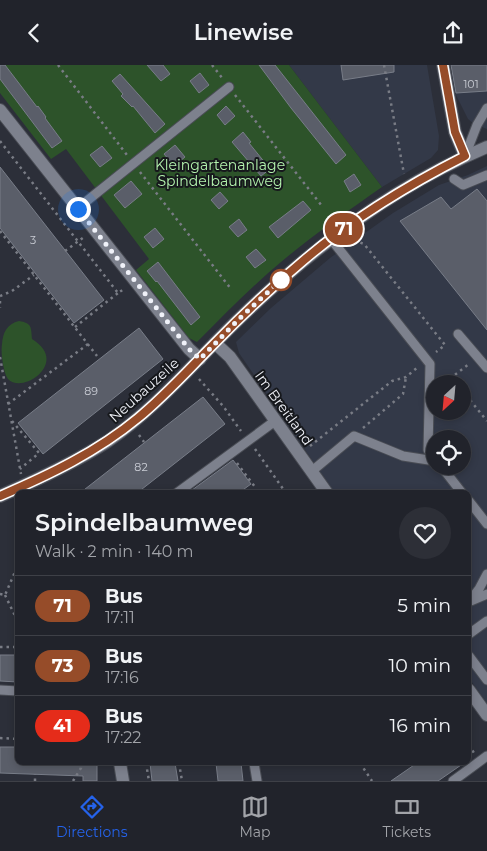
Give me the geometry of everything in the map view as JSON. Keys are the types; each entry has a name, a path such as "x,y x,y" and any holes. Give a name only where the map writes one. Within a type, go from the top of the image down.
{"street":[{"path":"443,65 455,132 465,156"},
{"path":"0,110 189,349 200,359"},
{"name":"Neubauzeile","path":"0,496 52,473 108,441 138,419 164,396 215,343 291,272 331,239 422,178 487,147"},
{"name":"Im Breitland","path":"215,343 230,357 325,490"},
{"path":"471,693 487,715"},
{"path":"120,765 122,781"}],"lane":[{"path":"78,209 229,87"},
{"path":"465,156 477,125 487,108"},
{"path":"454,179 463,185 487,175"},
{"path":"331,239 430,363 428,430"},
{"path":"458,334 487,368"},
{"path":"181,490 275,421"},
{"path":"312,471 354,436 403,457 426,459"},
{"path":"448,475 460,490"},
{"path":"471,504 487,524"},
{"path":"471,599 487,575"},
{"path":"471,601 487,594"},
{"path":"471,633 487,621"},
{"path":"471,659 487,680"},
{"path":"0,690 15,691"},
{"path":"453,781 487,756"},
{"path":"254,765 257,781"}],"path":[{"path":"58,65 231,289"},
{"path":"212,65 322,207"},
{"path":"384,65 405,177"},
{"path":"0,141 118,293"},
{"path":"65,251 94,229"},
{"path":"0,231 97,356"},
{"path":"298,453 317,442 392,381 406,377 444,345 364,244 356,238"},
{"path":"0,296 12,291 35,274"},
{"path":"75,327 127,286"},
{"path":"0,301 0,308"},
{"path":"8,404 88,344"},
{"path":"0,357 20,469 25,484"},
{"path":"455,375 478,357"},
{"path":"354,436 403,394 406,377"},
{"path":"471,401 487,421"},
{"path":"11,419 39,453 20,469"},
{"path":"138,434 144,443"},
{"path":"230,453 255,487 254,490"},
{"path":"15,572 5,595 15,617"},
{"path":"0,595 5,595"},
{"path":"0,647 15,647"},
{"path":"0,738 15,739"},
{"path":"73,781 81,765"},
{"path":"146,765 149,781"},
{"path":"179,765 182,781"},
{"path":"361,765 372,781"},
{"path":"35,781 36,774"}],"shaded area":[{"path":"289,65 427,65 439,136 438,150 431,158 382,187"},
{"path":"451,65 487,65 487,129 474,124 468,119 455,93"},
{"path":"487,166 487,703 471,681 471,490 333,490 239,353 236,342 271,308 330,258 393,213 439,185"}],"green space":[{"name":"Kleingartenanlage Spindelbaumweg","path":"0,65 289,65 382,187 281,262 248,291 197,342 189,338 136,270 149,259 66,149 51,159 0,93"},
{"path":"19,321 29,324 32,339 42,348 46,357 45,366 40,374 23,383 15,383 8,379 5,374 2,347 6,329 11,324"}],"building":[{"path":"0,65 5,65 38,106 62,141 52,148 0,79"},
{"path":"147,65 163,65 170,74 161,81"},
{"path":"259,65 275,65 346,155 336,164 291,108"},
{"path":"341,65 394,65 394,72 343,80"},
{"path":"451,65 487,65 487,91 456,93"},
{"path":"200,73 209,85 199,93 190,81"},
{"path":"120,74 165,124 155,133 133,106 121,96 123,94 112,81"},
{"path":"226,106 235,116 225,125 217,115"},
{"path":"243,132 251,142 249,143 270,169 261,176 232,142"},
{"path":"175,145 185,157 174,166 164,154"},
{"path":"102,146 112,158 100,167 90,155"},
{"path":"0,167 104,300 74,323 0,228"},
{"path":"354,174 361,185 350,192 344,181"},
{"path":"131,181 142,194 125,208 114,195"},
{"path":"477,189 487,201 487,330 400,221 441,197 451,209"},
{"path":"220,192 228,201 219,209 211,200"},
{"path":"303,201 311,210 278,238 269,227"},
{"path":"239,219 247,230 238,237 229,227"},
{"path":"155,228 164,239 153,248 144,237"},
{"path":"256,249 266,260 255,268 246,257"},
{"path":"158,262 200,317 191,325 147,271"},
{"path":"139,328 163,359 43,454 18,423"},
{"path":"203,397 225,424 141,490 84,490"},
{"path":"233,460 251,484 243,490 192,490"},
{"path":"0,655 15,655 15,682 0,681"},
{"path":"0,747 15,747 15,765 97,765 97,781 83,781 83,776 0,773"},
{"path":"150,765 175,765 178,781 152,781"},
{"path":"216,765 241,765 243,781 218,781"},
{"path":"414,765 461,765 438,781 391,781"}],"bus line":[{"name":"71","path":"0,496 52,473 108,441 138,419 164,396 240,318 310,255 396,194 465,156 455,132 443,65"}],"route":[{"path":"78,209 189,349 200,359 281,280"}]}
